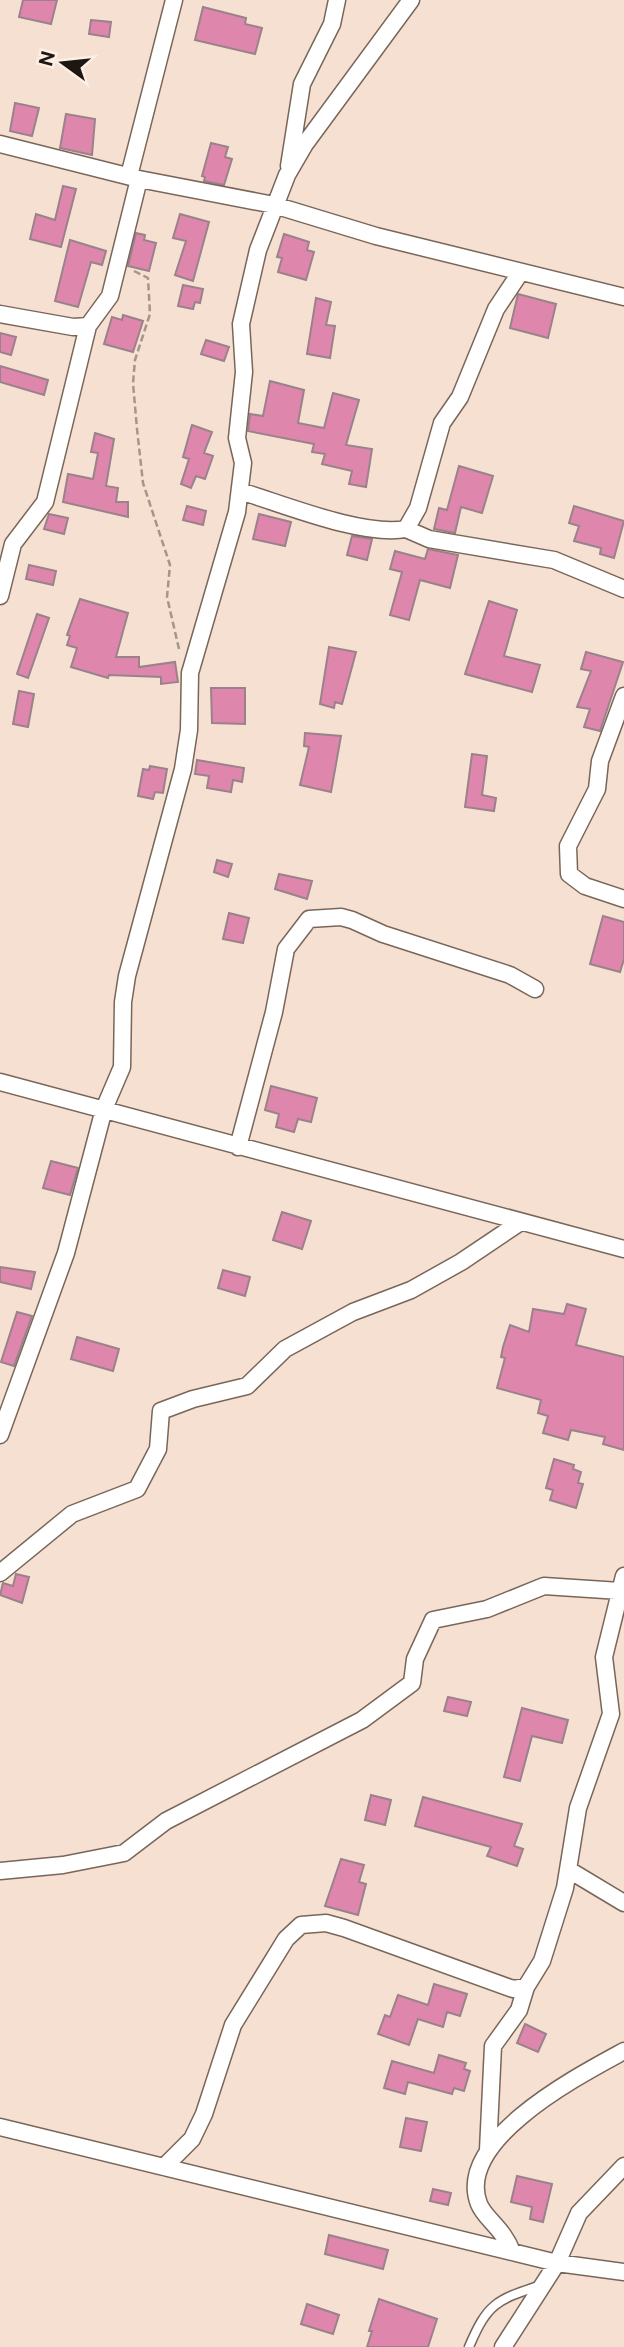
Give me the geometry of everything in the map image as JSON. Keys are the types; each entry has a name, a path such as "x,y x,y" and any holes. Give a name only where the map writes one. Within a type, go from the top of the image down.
{"street":[{"path":"0,596 13,544 45,502 88,326 110,296 174,0"},
{"path":"287,175 302,84 332,24 337,0"},
{"path":"0,1435 65,1253 104,1109 123,1057 123,1002 127,976 183,769 189,730 189,680 237,512 243,463 237,438 244,372 242,324 258,250 287,175 305,144 411,0"},
{"path":"0,144 134,178 274,205 376,236 624,297"},
{"path":"406,529 418,509 442,423 460,397 496,309 520,273"},
{"path":"0,314 73,327 88,326"},
{"path":"240,491 342,522 390,531 406,529 429,539 554,560 624,589"},
{"path":"624,696 600,761 597,789 568,846 569,874 585,886 624,899"},
{"path":"238,1147 274,1012 286,949 309,919 341,917 352,920 372,930 510,975 535,989"},
{"path":"0,1082 624,1249"},
{"path":"0,1573 72,1514 137,1489 158,1449 162,1410 193,1399 247,1386 285,1349 353,1312 411,1290 519,1223"},
{"path":"0,1871 63,1865 124,1853 166,1821 362,1720 412,1683 415,1659 433,1620 487,1609 544,1586 622,1584 604,1657 611,1714 578,1808 569,1870 541,1961 526,1987 519,2010 494,2046 488,2150 476,2187 480,2206 502,2229 512,2252"},
{"path":"569,1870 624,1903"},
{"path":"164,2167 192,2139 204,2114 233,2025 286,1938 301,1925 326,1923 513,1989 526,1987"},
{"path":"488,2150 549,2095 624,2052"},
{"path":"0,2127 557,2263 624,2272"},
{"path":"503,2347 557,2263 579,2213 624,2166"}],"lane":[{"path":"469,2347 489,2308 500,2298 543,2285"}],"path":[{"path":"117,267 141,273 148,278 150,314 135,360 136,429 143,483 170,565 167,597 174,632 189,680"}],"building":[{"path":"23,0 57,0 51,24 19,17"},
{"path":"203,7 246,18 245,24 262,28 255,54 195,40"},
{"path":"91,20 111,22 109,37 89,34"},
{"path":"15,103 39,108 32,136 10,131"},
{"path":"66,114 95,119 92,155 60,148"},
{"path":"211,143 228,147 225,157 232,159 224,185 204,181 205,177 202,176"},
{"path":"63,186 76,189 61,247 30,239 36,214 55,220"},
{"path":"180,214 209,222 193,281 175,275 186,241 173,238"},
{"path":"136,233 145,235 144,240 156,243 149,271 128,266"},
{"path":"284,234 309,242 307,250 314,252 306,280 278,272 282,258 277,257"},
{"path":"70,240 106,251 102,265 91,262 78,307 55,301"},
{"path":"183,285 203,289 200,303 195,302 193,309 178,306"},
{"path":"518,294 556,304 548,338 510,328"},
{"path":"316,298 331,302 326,325 335,326 330,358 307,354"},
{"path":"123,315 143,321 133,352 104,344 112,317 122,320"},
{"path":"0,333 16,337 11,355 0,352"},
{"path":"206,340 229,347 224,361 201,354"},
{"path":"0,366 48,380 44,395 0,382"},
{"path":"270,381 304,390 298,423 324,428 333,393 359,400 346,445 372,449 366,487 349,484 352,471 322,464 325,454 312,452 314,444 248,431 250,414 263,416"},
{"path":"192,425 212,432 204,453 213,456 205,479 196,476 191,488 181,484 189,459 183,457"},
{"path":"95,433 114,439 106,486 118,488 116,502 128,502 128,517 63,502 68,474 93,479 98,453 91,452"},
{"path":"459,466 493,476 482,513 461,507 455,533 434,529 439,508 447,510"},
{"path":"187,506 206,511 203,525 183,520"},
{"path":"574,506 624,521 614,558 600,554 601,548 574,541 579,526 569,523"},
{"path":"49,514 68,518 64,534 44,529"},
{"path":"259,514 291,522 285,546 253,539"},
{"path":"352,536 372,539 367,560 347,555"},
{"path":"428,549 458,555 450,588 420,580 409,620 390,615 402,572 390,569 395,551 425,559"},
{"path":"29,565 56,571 53,585 26,579"},
{"path":"80,599 128,613 116,657 139,657 139,667 175,662 178,682 161,684 161,677 109,675 108,678 71,667 77,648 67,645 70,636 67,635"},
{"path":"489,601 517,610 504,656 540,665 532,692 465,674"},
{"path":"37,614 49,618 28,678 17,674"},
{"path":"329,647 356,652 342,704 335,702 334,708 320,704"},
{"path":"586,652 623,662 600,731 584,727 590,709 577,707 591,671 581,669"},
{"path":"211,688 245,688 245,724 212,723"},
{"path":"19,691 34,694 28,727 13,724"},
{"path":"305,733 341,736 331,792 300,785 309,747 304,746"},
{"path":"472,754 487,756 482,795 496,798 494,811 465,807"},
{"path":"197,760 244,768 242,782 233,780 231,792 207,788 209,776 195,774"},
{"path":"150,766 167,769 163,793 155,792 153,799 138,796 143,769 149,770"},
{"path":"217,860 232,864 228,877 214,872"},
{"path":"279,874 312,881 307,899 275,889"},
{"path":"229,913 249,918 243,943 223,939"},
{"path":"603,916 624,922 624,959 620,972 590,964"},
{"path":"271,1086 317,1098 311,1122 298,1119 294,1132 276,1127 279,1114 265,1110"},
{"path":"51,1161 78,1168 70,1195 43,1188"},
{"path":"282,1212 311,1221 302,1249 273,1240"},
{"path":"0,1267 35,1272 31,1289 0,1282"},
{"path":"223,1270 250,1277 245,1296 218,1288"},
{"path":"567,1304 586,1309 576,1345 624,1357 624,1450 603,1444 605,1437 571,1430 568,1440 543,1433 548,1416 538,1413 541,1400 497,1388 505,1358 501,1357 503,1347 510,1325 529,1332 533,1309 564,1314"},
{"path":"17,1312 32,1316 14,1366 1,1362"},
{"path":"77,1337 119,1349 113,1371 71,1359"},
{"path":"554,1459 574,1465 573,1469 581,1472 578,1483 583,1484 576,1508 550,1500 553,1490 546,1488"},
{"path":"16,1574 29,1577 22,1603 0,1595 3,1583 13,1586"},
{"path":"448,1697 471,1702 467,1716 444,1711"},
{"path":"522,1708 568,1720 562,1743 532,1736 520,1781 504,1777"},
{"path":"371,1795 391,1800 385,1825 365,1820"},
{"path":"423,1797 522,1824 514,1846 523,1849 517,1866 487,1856 491,1847 415,1826"},
{"path":"341,1859 364,1865 359,1882 366,1884 358,1915 325,1906"},
{"path":"434,1984 467,1994 460,2016 447,2012 443,2027 418,2019 409,2045 378,2034 385,2015 390,2017 398,1995 428,2005"},
{"path":"525,2024 546,2034 538,2052 517,2043"},
{"path":"439,2055 466,2063 464,2069 470,2071 464,2091 454,2088 452,2094 408,2082 405,2094 384,2088 392,2061 434,2073"},
{"path":"406,2118 427,2122 421,2151 400,2147"},
{"path":"517,2176 552,2184 543,2222 530,2219 532,2207 511,2202"},
{"path":"433,2189 451,2193 448,2205 430,2201"},
{"path":"329,2235 388,2250 383,2269 325,2254"},
{"path":"379,2299 437,2319 428,2347 367,2347"},
{"path":"307,2304 339,2315 333,2334 301,2324"}]}
